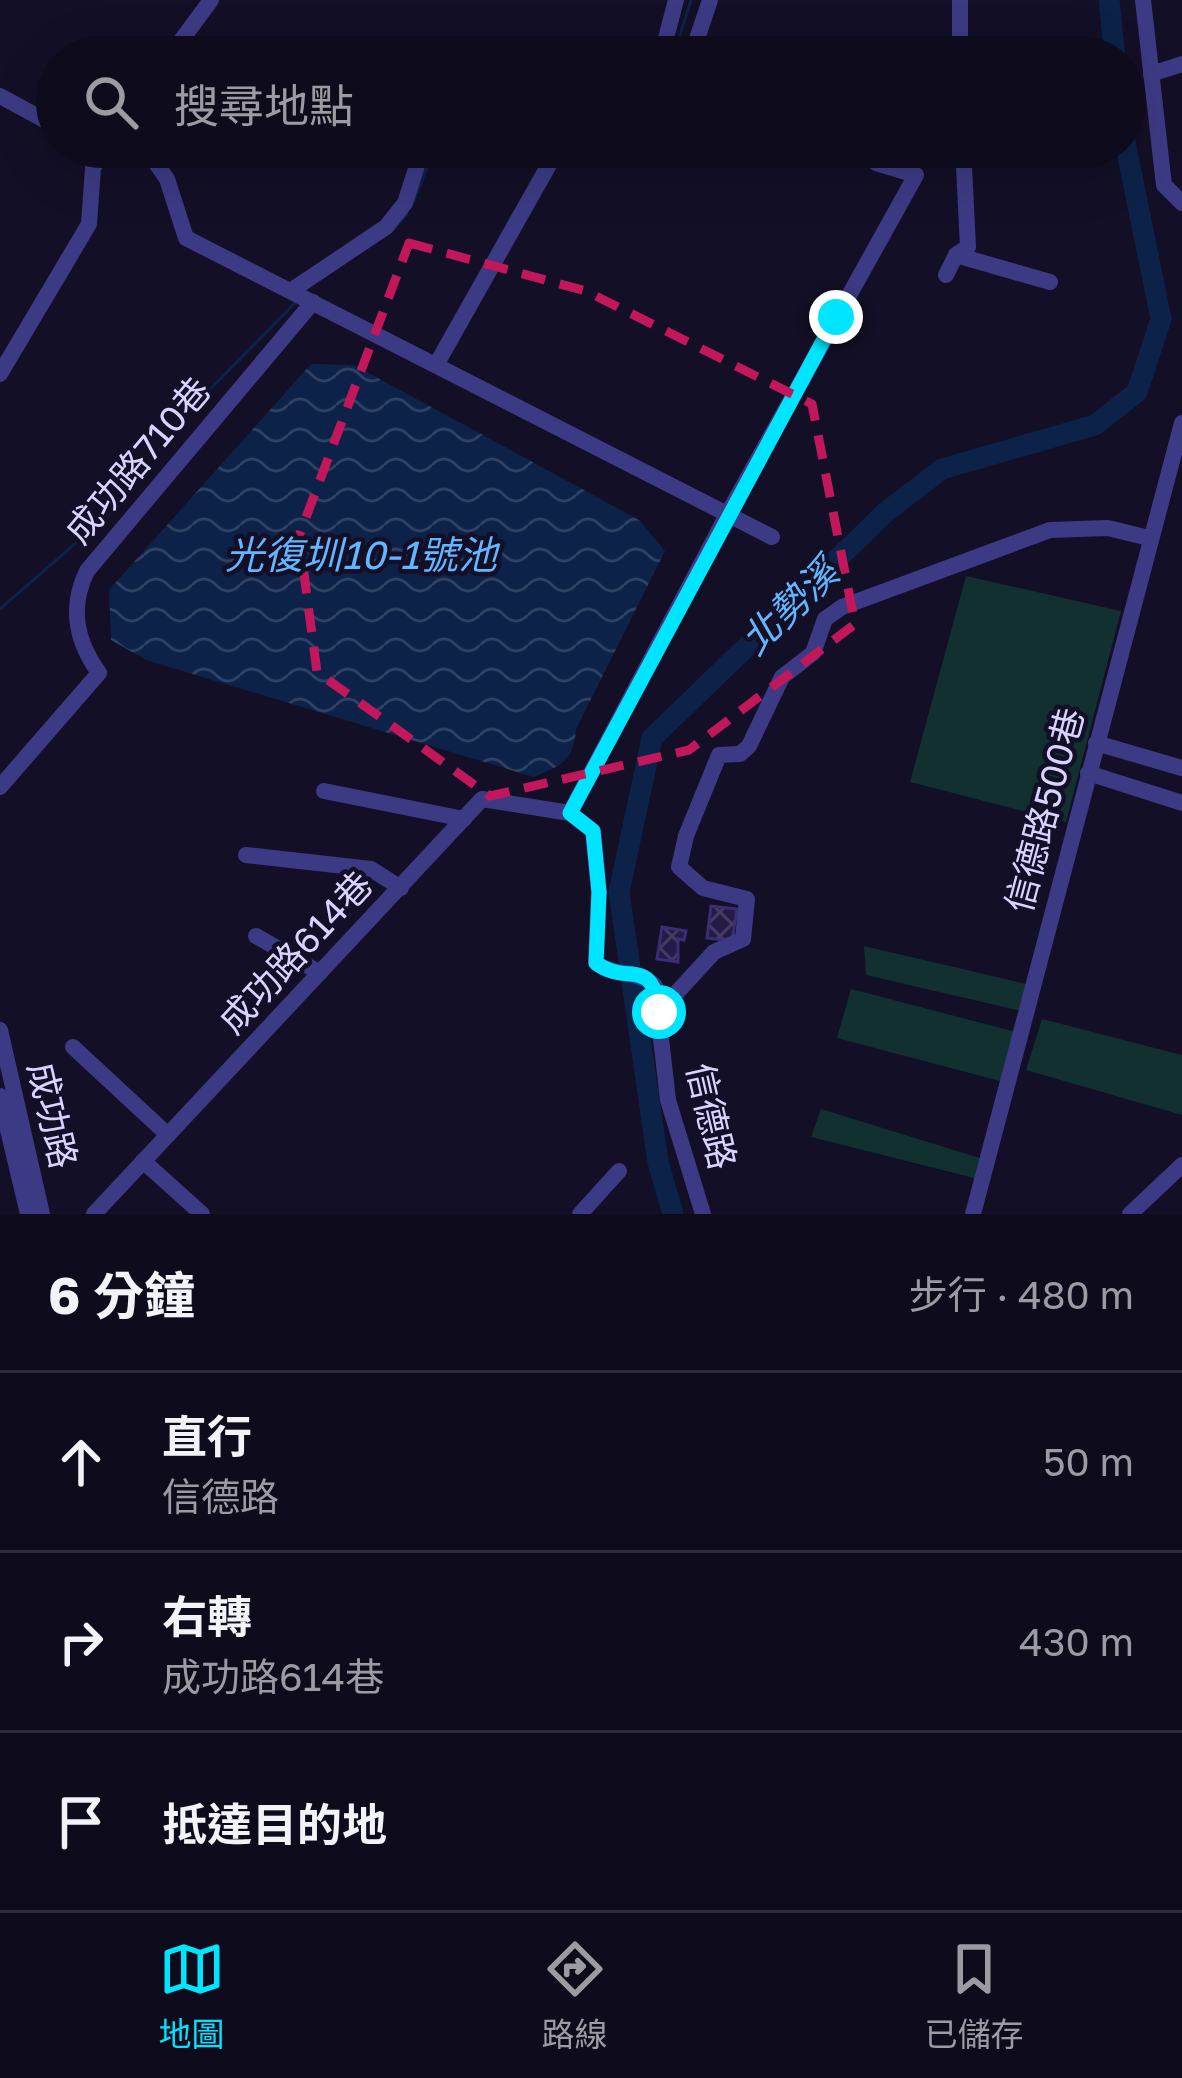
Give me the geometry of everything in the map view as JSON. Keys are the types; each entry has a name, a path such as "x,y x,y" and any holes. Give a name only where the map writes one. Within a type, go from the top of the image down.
{"street":[{"path":"184,36 211,0"},
{"path":"667,36 676,0"},
{"path":"698,36 710,0"},
{"path":"960,0 960,36"},
{"path":"1143,0 1164,185 1182,203"},
{"path":"1151,74 1182,64"},
{"path":"0,96 36,116"},
{"path":"0,374 89,224 93,168"},
{"path":"159,168 186,238 772,537"},
{"path":"292,290 386,227 405,202 417,168"},
{"path":"436,365 547,168"},
{"path":"324,791 464,819 482,800 570,813 727,515 916,175 893,168"},
{"path":"946,275 956,255 968,248 966,168"},
{"path":"956,255 1050,282"},
{"name":"成功路710巷","path":"0,787 99,673 85,653 75,618 87,571 313,302"},
{"name":"信德路500巷","path":"973,1214 1182,423"},
{"path":"659,1012 715,952 742,939 747,899 691,882 679,867 686,836 719,755 740,754 748,746 782,676 813,653 825,619 868,593 1050,530 1108,528 1149,538"},
{"path":"1096,742 1182,768"},
{"path":"1088,773 1182,803"},
{"name":"信德路","path":"570,813 593,831 599,892 596,963 605,970 635,972 655,986 668,1100 703,1214"},
{"name":"成功路614巷","path":"103,1211 143,1161 464,819"},
{"path":"246,855 371,869 401,888"},
{"path":"256,936 320,973"},
{"name":"成功路","path":"0,1030 42,1214"},
{"path":"73,1047 168,1135"},
{"name":"成功路","path":"0,1096 28,1214"},
{"path":"143,1161 202,1214"},
{"path":"1130,1214 1182,1165"},
{"path":"580,1214 619,1171"}],"highlighted area":[{"path":"409,243 586,291 812,404 855,624 689,750 490,796 317,672 299,536"}],"green space":[{"path":"966,576 1121,611 1066,822 910,782"},
{"path":"864,946 1026,984 1030,1013 866,975"},
{"path":"851,989 1024,1034 1011,1084 837,1038"},
{"path":"1042,1019 1182,1055 1182,1115 1026,1070"},
{"path":"821,1109 983,1159 978,1179 811,1137"}],"water":[{"name":"光復圳10-1號池","path":"311,364 354,365 639,520 665,551 576,729 569,755 559,765 534,777 146,660 111,640 109,590"}],"building":[{"path":"711,906 737,909 732,941 707,938"},
{"path":"662,927 686,931 684,940 678,939 678,962 657,959"}],"waterway":[{"path":"680,36 691,0"},
{"name":"北勢溪","path":"1109,0 1113,36"},
{"path":"414,201 427,168"},
{"name":"北勢溪","path":"673,1214 658,1162 619,892 652,738 887,511 942,469 1095,425 1137,392 1161,319 1130,168"},
{"path":"394,229 407,214"},
{"path":"0,609 124,501 178,422 295,303"}],"route":[{"path":"659,1012 655,986 645,976 605,970 596,963 599,892 593,831 570,813 587,790 727,515 836,317"}]}
